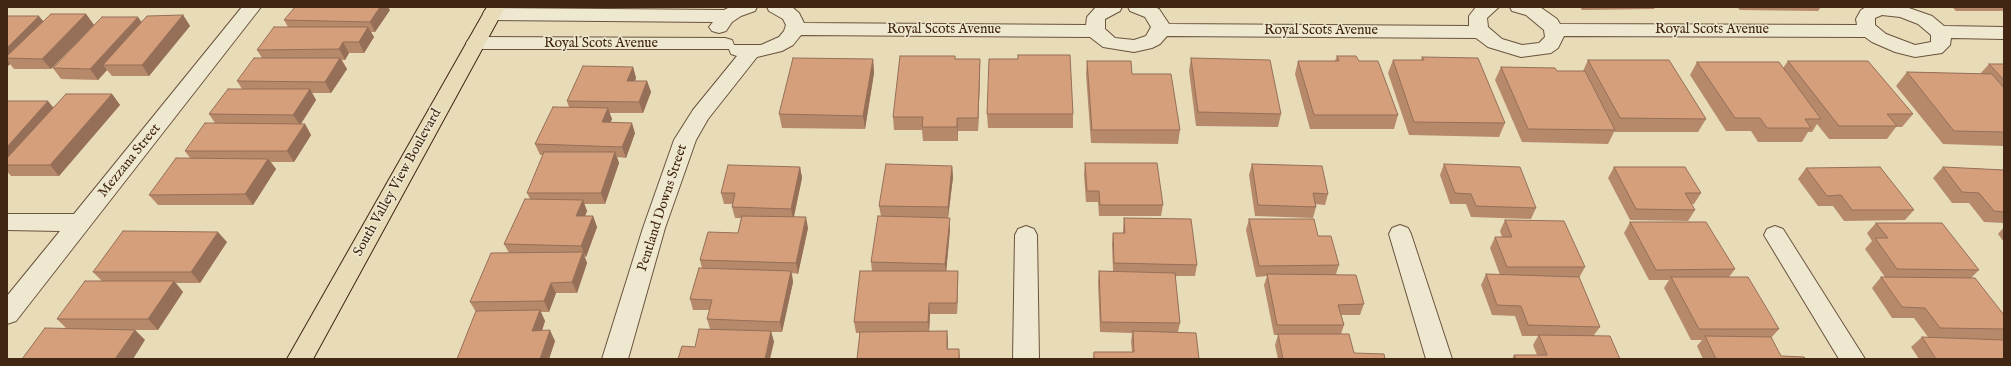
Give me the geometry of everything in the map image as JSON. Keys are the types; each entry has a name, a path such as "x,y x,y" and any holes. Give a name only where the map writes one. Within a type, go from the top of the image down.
{"main road":[{"name":"South Valley View Boulevard","path":"300,359 494,10"}],"street":[{"name":"Mezzana Street","path":"7,314 252,7"},
{"path":"748,7 728,16 719,26 718,33 725,44 740,51 751,52 775,47 786,41 793,33 795,25 792,17 785,11 776,7"},
{"path":"1113,7 1102,12 1096,17 1095,31 1110,43 1134,46 1145,44 1153,40 1160,30 1158,20 1152,13 1137,7"},
{"path":"1490,7 1478,16 1477,22 1482,32 1495,43 1507,48 1533,51 1544,49 1551,44 1555,37 1554,30 1542,17 1519,7"},
{"path":"1881,8 1924,20 1939,32 1942,39 1940,45 1935,49 1915,51 1889,44 1870,31 1866,24 1865,19 1868,14 1881,8"},
{"name":"Royal Scots Avenue","path":"494,10 619,15 728,16"},
{"path":"607,44 619,15"},
{"name":"Royal Scots Avenue","path":"794,29 1095,31"},
{"name":"Royal Scots Avenue","path":"1160,30 1482,32"},
{"name":"Royal Scots Avenue","path":"1554,30 1870,31"},
{"path":"1939,32 2004,33"},
{"name":"Royal Scots Avenue","path":"476,43 725,44"},
{"name":"Pentland Downs Street","path":"615,359 654,228 685,140 700,115 751,52"},
{"path":"7,222 81,223"},
{"path":"1400,234 1439,359"},
{"path":"1026,235 1026,359"},
{"path":"1775,235 1852,359"}],"building":[{"path":"295,7 380,7 370,22 284,20"},
{"path":"51,14 86,14 42,59 7,58 7,56"},
{"path":"183,15 142,65 103,65 147,16"},
{"path":"7,16 39,16 7,48"},
{"path":"102,17 138,17 90,69 53,68"},
{"path":"274,27 368,27 359,42 343,42 339,49 257,50"},
{"path":"1018,55 1070,55 1073,114 987,114 989,59 1018,59"},
{"path":"900,56 955,56 955,59 980,59 978,118 957,118 957,127 922,127 923,117 893,117"},
{"path":"1337,56 1356,56 1359,61 1378,61 1398,115 1314,115 1298,61 1339,61"},
{"path":"1422,57 1478,58 1505,123 1414,122 1393,60 1424,60"},
{"path":"254,58 340,58 325,82 237,81"},
{"path":"793,58 873,59 863,116 779,114"},
{"path":"1191,58 1270,60 1281,114 1198,112"},
{"path":"1588,60 1669,60 1706,119 1620,118"},
{"path":"1087,61 1131,61 1132,74 1171,74 1180,130 1092,130"},
{"path":"1788,61 1868,61 1913,114 1887,114 1897,126 1839,126"},
{"path":"1697,62 1779,62 1821,119 1805,119 1811,128 1767,128 1760,118 1735,118"},
{"path":"1989,64 2004,64 2004,80"},
{"path":"583,66 633,67 627,81 647,81 639,102 567,101"},
{"path":"1501,67 1555,68 1557,71 1585,71 1615,130 1528,129"},
{"path":"1907,72 1992,74 2004,88 2004,132 1954,131"},
{"path":"228,89 310,89 293,115 209,114"},
{"path":"66,94 112,94 50,165 7,165 7,158"},
{"path":"7,101 48,101 7,147"},
{"path":"553,107 608,108 602,122 632,123 622,147 535,144"},
{"path":"205,123 305,124 287,151 185,151"},
{"path":"544,152 615,152 601,193 527,193"},
{"path":"176,158 268,159 245,194 149,195"},
{"path":"1085,163 1157,163 1163,205 1100,205 1099,191 1087,191"},
{"path":"886,164 952,166 948,207 879,206"},
{"path":"1252,164 1322,166 1328,194 1313,193 1316,207 1258,205"},
{"path":"1444,164 1520,167 1536,208 1476,206 1471,194 1455,193"},
{"path":"728,165 800,167 791,209 732,207 735,193 721,193"},
{"path":"1614,167 1685,167 1701,193 1685,193 1695,210 1636,209"},
{"path":"1880,167 1914,210 1852,210 1841,195 1827,196 1806,168"},
{"path":"1943,167 2004,170 2004,212 1994,211 1979,193 1962,192"},
{"path":"525,199 583,200 576,216 593,216 581,246 504,244"},
{"path":"742,216 806,217 796,263 700,260 708,232 738,233"},
{"path":"878,216 950,218 945,264 871,262"},
{"path":"1124,218 1191,219 1197,265 1114,263 1113,233 1125,233"},
{"path":"1249,219 1314,219 1318,236 1331,236 1339,265 1259,266"},
{"path":"1505,220 1564,221 1585,267 1507,267 1495,237 1512,237"},
{"path":"1630,222 1706,222 1735,269 1656,270"},
{"path":"1876,223 1942,223 1979,270 1897,269 1875,238 1888,238"},
{"path":"123,231 218,232 191,272 93,272"},
{"path":"583,252 572,282 551,283 544,301 470,302 491,253"},
{"path":"699,268 791,271 780,322 707,319 712,300 690,299"},
{"path":"860,271 958,271 957,303 929,303 928,322 854,322"},
{"path":"1099,271 1175,273 1180,323 1101,322"},
{"path":"1267,274 1356,275 1364,304 1338,305 1344,325 1277,325"},
{"path":"1486,274 1579,277 1600,327 1528,325 1521,306 1497,305"},
{"path":"1671,277 1748,277 1779,329 1699,329"},
{"path":"1881,277 1975,278 2004,315 2004,329 1940,328 1925,308 1902,307"},
{"path":"85,281 174,281 148,319 57,319"},
{"path":"540,310 532,331 550,330 540,359 457,359 476,311"},
{"path":"45,328 135,330 115,359 22,359"},
{"path":"699,329 771,331 765,359 678,359 682,346 695,347"},
{"path":"947,331 947,349 959,349 959,359 857,359 860,332"},
{"path":"1133,331 1196,333 1199,359 1094,359 1094,352 1134,352"},
{"path":"1278,334 1349,334 1354,353 1384,354 1385,359 1283,359"},
{"path":"1539,335 1610,336 1620,359 1516,359 1514,355 1547,355"},
{"path":"1705,336 1771,337 1781,356 1804,357 1806,359 1716,359"},
{"path":"1922,337 2004,340 2004,359 1936,359"}]}
